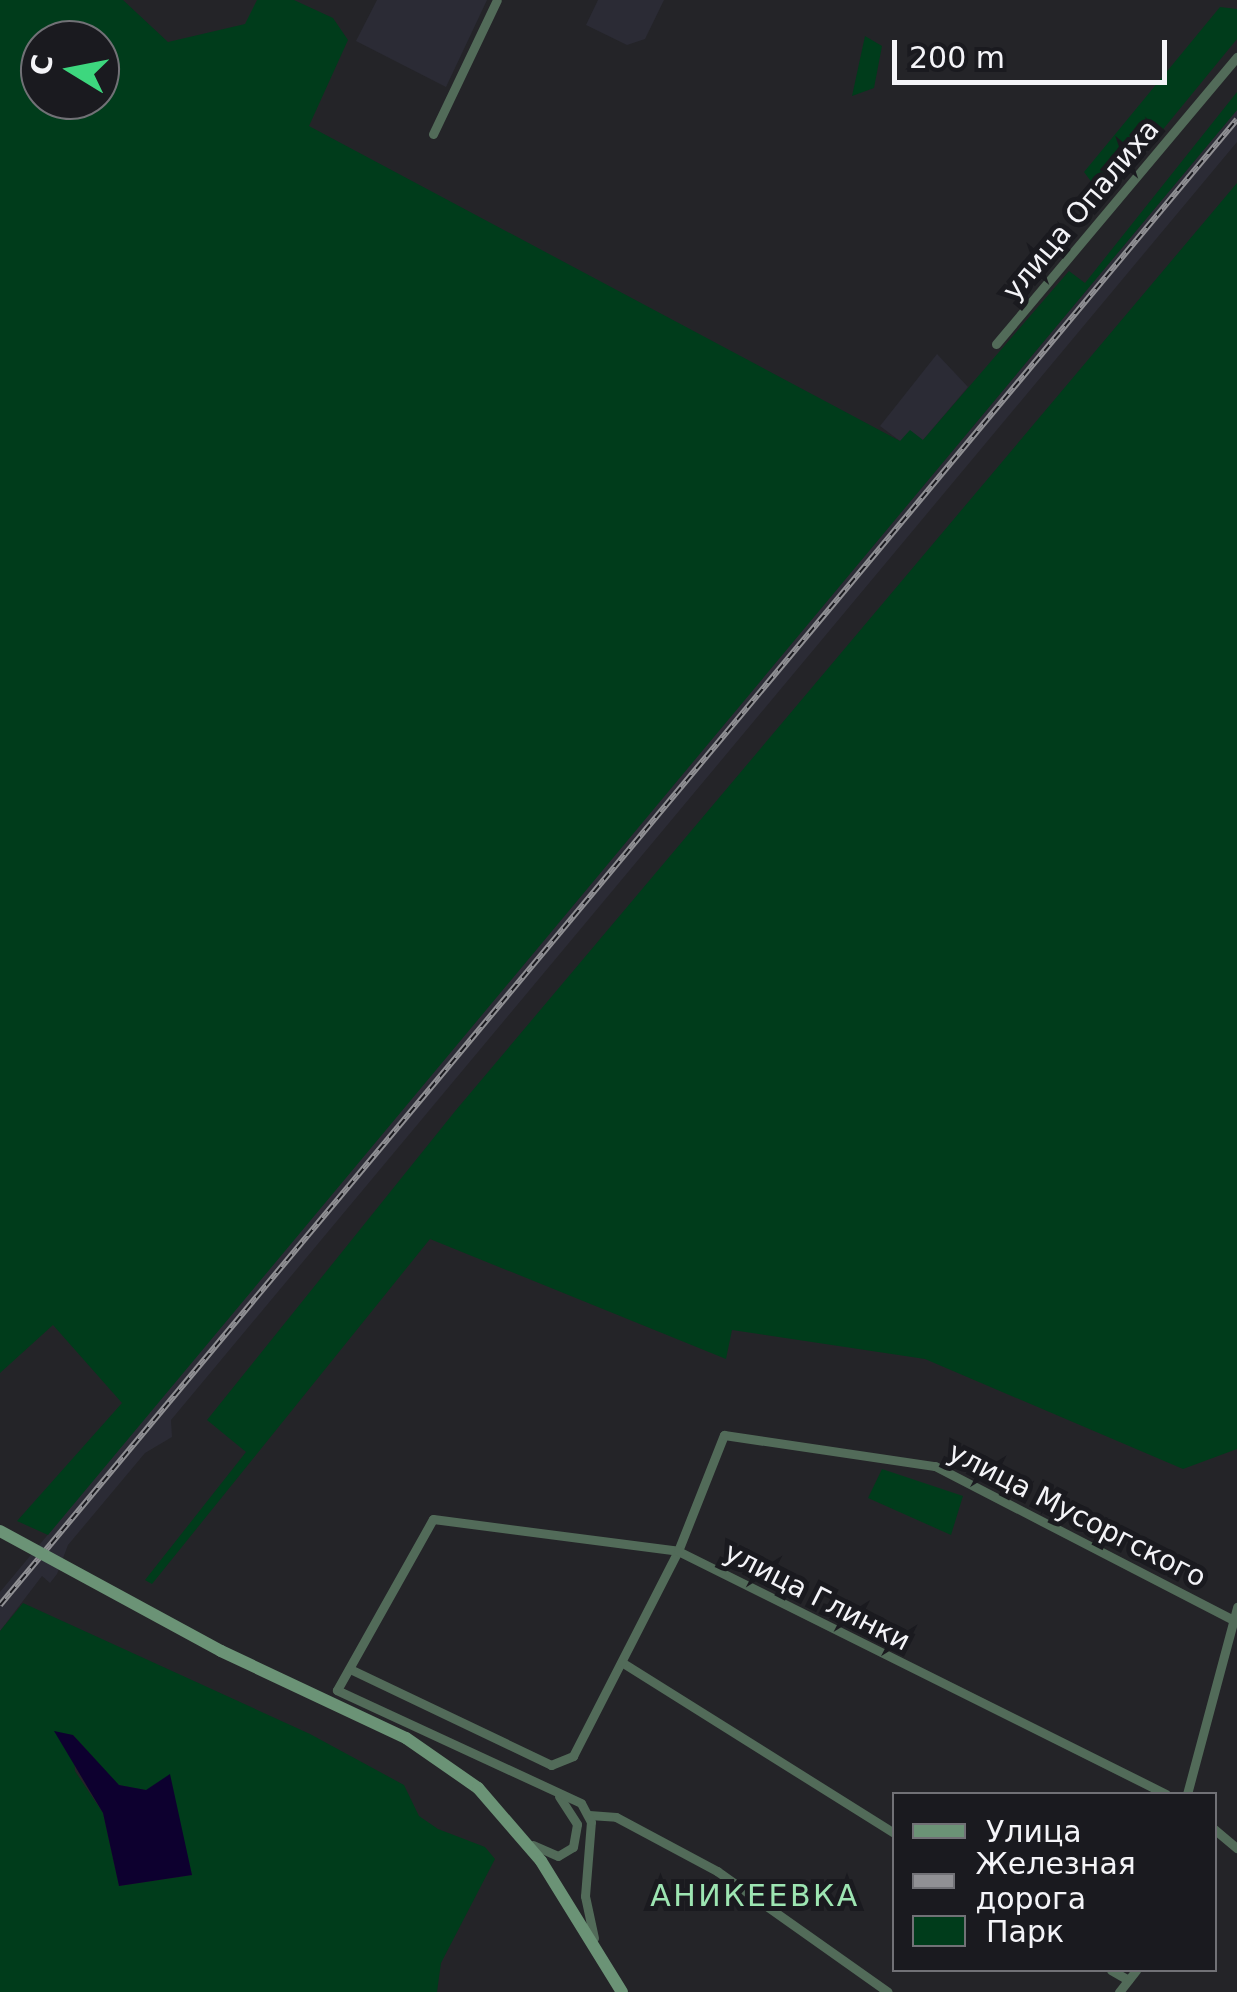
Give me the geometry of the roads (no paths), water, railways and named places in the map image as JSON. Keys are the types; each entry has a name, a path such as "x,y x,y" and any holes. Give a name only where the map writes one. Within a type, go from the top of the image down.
{"street":[{"path":"433,134 497,0"},
{"name":"улица Опалиха","path":"996,344 1237,57"},
{"name":"улица Мусоргского","path":"678,1551 724,1435 935,1466 1233,1619"},
{"name":"улица Глинки","path":"350,1669 426,1524 441,1517 678,1551 1162,1792"},
{"path":"0,1531 221,1651 433,1755 526,1840 622,1992"},
{"path":"678,1551 573,1756 550,1765 350,1669 337,1690 545,1785 588,1815 616,1817 718,1871 888,1992"},
{"path":"1188,1792 1237,1607"},
{"path":"623,1663 892,1832"},
{"path":"526,1840 558,1856 576,1839 574,1813 545,1785"},
{"path":"588,1815 585,1896 605,1962"},
{"path":"1217,1831 1237,1848"},
{"path":"1115,1972 1128,1980"},
{"path":"1119,1992 1134,1972"}],"railway":[{"path":"0,1605 1237,119"}],"district":[{"name":"АНИКЕЕВКА","path":"755,1896"}]}
